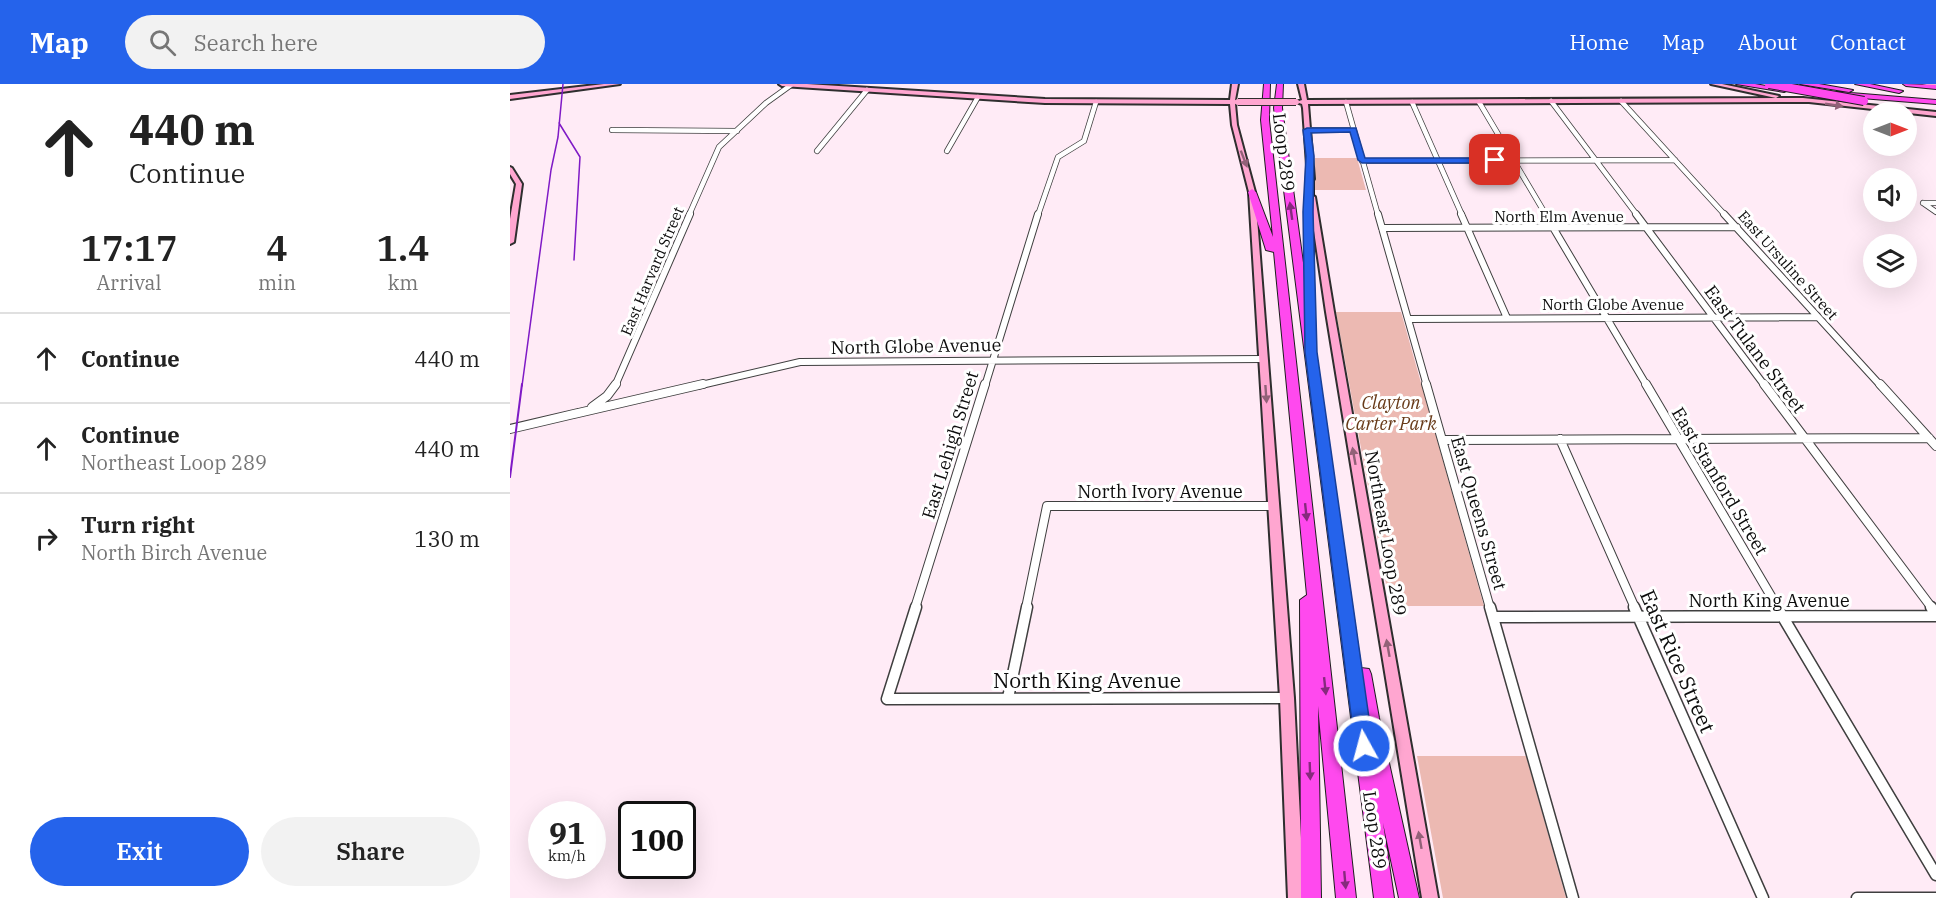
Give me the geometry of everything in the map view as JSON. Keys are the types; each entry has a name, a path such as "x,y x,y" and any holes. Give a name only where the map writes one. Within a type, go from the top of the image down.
{"highway":[{"path":"1738,84 1936,99"},
{"path":"1769,84 1936,113"},
{"path":"1803,84 1936,99"},
{"path":"1831,84 1916,93"},
{"path":"1858,84 1916,93 1936,99"},
{"path":"1906,84 1936,86"},
{"name":"Loop 289","path":"1266,85 1265,120 1346,898"},
{"name":"Loop 289","path":"1280,87 1281,135 1384,898"},
{"path":"1310,167 1308,265 1311,352"},
{"path":"1252,192 1268,234 1280,325 1291,370"},
{"path":"1336,537 1356,626 1372,729 1409,898"},
{"path":"1310,544 1308,634 1311,898"}],"main road":[{"path":"510,97 617,84"},
{"path":"782,84 1096,102 1303,102 1316,99 1345,102 1479,102 1764,98 1936,113"},
{"name":"Northeast Loop 289","path":"1301,84 1314,210 1330,312 1430,898"},
{"path":"1714,84 1764,98"},
{"path":"1925,84 1936,86"},
{"path":"1188,102 1224,93 1235,85"},
{"path":"1235,85 1236,136 1250,177 1252,192 1287,698 1296,898"},
{"path":"1188,102 1223,110 1234,117"},
{"path":"1303,102 1315,106 1345,102"},
{"path":"510,169 519,184 510,242"}],"street":[{"name":"East Harvard Street","path":"510,429 574,414 598,404 616,385 717,151 766,103 791,85"},
{"path":"817,152 867,90"},
{"path":"947,152 978,97"},
{"name":"East Tulane Street","path":"1551,101 1936,615"},
{"name":"East Ursuline Street","path":"1621,101 1936,446"},
{"name":"East Lehigh Street","path":"887,699 1053,167 1061,155 1084,141 1096,102"},
{"name":"East Queens Street","path":"1345,102 1573,898"},
{"path":"1412,102 1507,318"},
{"name":"East Stanford Street","path":"1479,102 1936,875"},
{"path":"612,130 737,130"},
{"path":"1307,130 1353,130"},
{"path":"1362,160 1675,160"},
{"path":"1936,203 1923,203 1936,212"},
{"name":"North Elm Avenue","path":"1382,228 1737,227"},
{"name":"North Globe Avenue","path":"1408,319 1818,317"},
{"name":"North Globe Avenue","path":"574,414 800,362 1264,359"},
{"path":"1443,440 1929,438"},
{"name":"East Rice Street","path":"1560,439 1763,898"},
{"name":"North Ivory Avenue","path":"1008,698 1047,506 1274,506"},
{"name":"North King Avenue","path":"1493,617 1936,615"},
{"name":"North King Avenue","path":"887,699 1287,698"},
{"path":"1857,898 1936,898"}],"green space":[{"path":"1315,158 1357,158 1366,190 1314,190"},
{"name":"Clayton Carter Park","path":"1336,312 1401,312 1484,606 1390,606"},
{"path":"1417,756 1526,756 1566,898 1443,898"}],"railway":[{"path":"559,123 563,84"},
{"path":"522,386 559,123"},
{"path":"559,123 580,157 574,260"},
{"path":"510,477 522,384"}],"route":[{"path":"1364,746 1311,352 1308,265 1310,156 1307,130 1353,130 1362,160 1495,160"}]}
